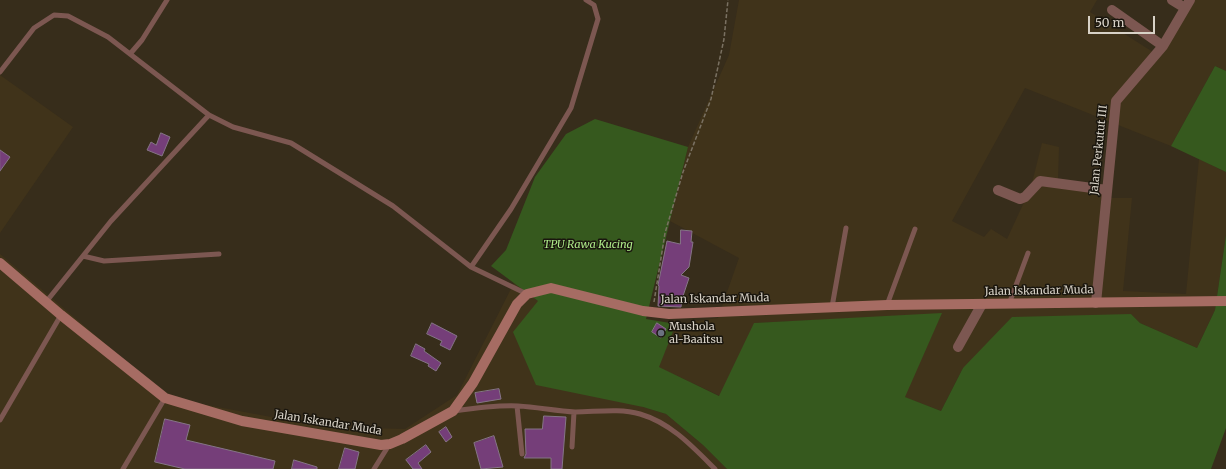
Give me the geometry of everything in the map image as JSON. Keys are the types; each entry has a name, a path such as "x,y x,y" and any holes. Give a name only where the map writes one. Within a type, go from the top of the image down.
{"street":[{"path":"1172,0 1187,4"},
{"name":"Jalan Perkutut III","path":"1096,303 1116,101 1163,46 1187,4"},
{"path":"1112,10 1163,46"},
{"path":"998,190 1020,198 1025,197 1040,181 1107,190"},
{"name":"Jalan Iskandar Muda","path":"0,262 61,315 165,398 242,421 381,445 390,444 453,411 474,383 517,304 527,294 551,288 653,312 698,314 887,305 1226,301"},
{"path":"958,347 982,304"}],"lane":[{"path":"130,54 142,40 167,0"},
{"path":"471,267 511,209 571,108 598,19 594,5 586,0"},
{"path":"0,72 34,28 54,15 68,16 108,37 209,115 233,127 291,143 311,154 393,206 471,267 527,294"},
{"path":"46,302 111,221 209,115"},
{"path":"832,307 846,228"},
{"path":"887,305 915,230"},
{"path":"1010,304 1028,253"},
{"path":"83,256 104,261 220,254"},
{"path":"0,420 61,315"},
{"path":"124,469 165,398"},
{"path":"453,411 488,406 517,406 574,412 617,411 640,414 664,424 687,440 715,469"},
{"path":"517,406 522,454"},
{"path":"572,447 574,412"},
{"path":"374,469 390,444"}],"path":[{"path":"653,312 664,233 682,172 711,99 724,40 728,0"}],"shaded area":[{"path":"739,0 1097,0 1090,12 1156,54 1192,0 1226,0 1226,71 1215,66 1171,146 1025,88 952,221 984,237 991,229 1007,239 1031,187 1042,143 1059,147 1058,180 1108,188 1110,198 1132,198 1123,291 1186,294 1199,159 1226,172 1226,235 1215,310 1197,348 1140,323 1131,314 963,368 941,411 904,397 941,314 755,323 720,396 658,367 676,324 718,318 739,258 670,221 688,147 729,55"},
{"path":"0,75 73,127 0,233"},
{"path":"0,254 169,398 325,427 405,429 457,395 514,283 538,301 643,407 666,414 703,445 727,469 0,469"}],"green space":[{"path":"1215,66 1226,71 1226,172 1171,146"},
{"name":"TPU Rawa Kucing","path":"595,119 688,147 646,319 676,324 659,367 719,396 754,323 942,313 905,397 941,411 963,368 1012,317 1131,314 1140,323 1197,348 1215,310 1226,235 1226,428 1211,469 727,469 703,445 666,414 643,407 536,385 513,332 538,301 491,266 506,250 535,177 566,134"}],"building":[{"path":"161,133 170,137 162,156 147,150 151,142 156,145"},
{"path":"0,150 10,157 0,171"},
{"path":"681,230 692,231 691,242 693,242 689,267 681,275 689,278 681,307 658,306 658,285 667,241 680,244"},
{"path":"432,323 457,336 450,350 440,345 442,341 427,334"},
{"path":"657,323 666,329 661,338 652,332"},
{"path":"416,344 425,349 424,351 441,363 436,371 428,366 429,364 411,356"},
{"path":"499,389 501,399 477,403 475,393"},
{"path":"544,416 566,417 562,469 551,469 551,458 524,458 526,454 525,429 542,429"},
{"path":"165,419 190,425 186,440 275,461 273,469 185,469 155,462"},
{"path":"446,427 452,437 446,442 439,432"},
{"path":"494,436 503,467 481,469 474,443"},
{"path":"426,445 431,452 418,463 422,469 413,469 406,460"},
{"path":"345,448 359,452 355,469 339,469"},
{"path":"294,460 317,467 317,469 292,469"}],"place":[{"name":"Mushola al-Baaitsu","path":"661,333"}]}
